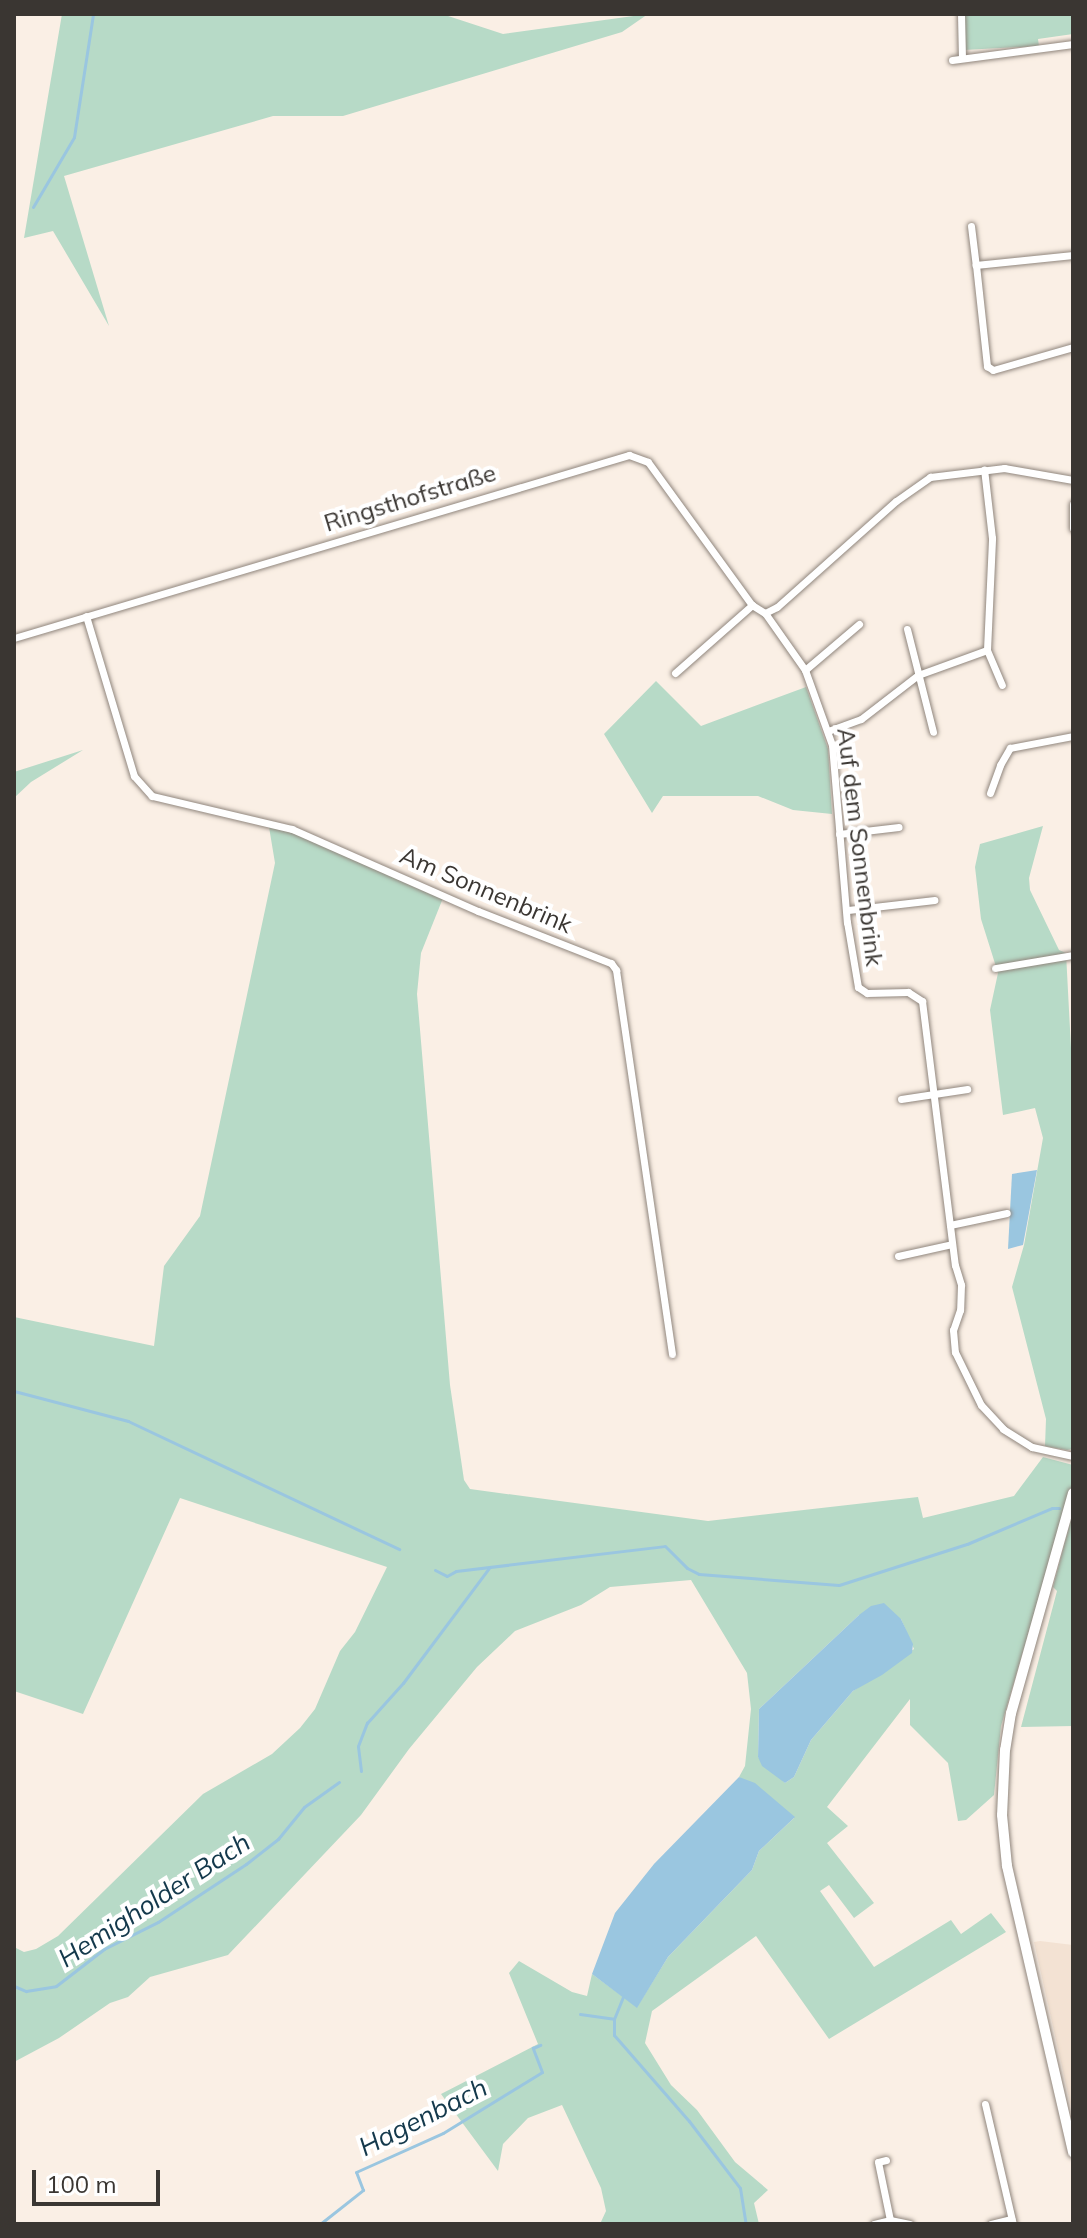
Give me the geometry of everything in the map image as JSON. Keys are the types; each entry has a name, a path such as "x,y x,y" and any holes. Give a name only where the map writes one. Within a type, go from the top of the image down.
{"main road":[{"path":"1073,1493 1011,1713 1005,1750 1002,1815 1007,1866 1073,2152"}],"street":[{"path":"961,14 962,57"},
{"path":"952,60 1073,44"},
{"path":"971,226 987,366 993,370 1073,347"},
{"path":"976,265 1073,255"},
{"name":"Ringsthofstraße","path":"14,638 629,455 648,462 752,605 765,613"},
{"path":"765,613 777,607 920,481 945,473 984,469 1023,470 1073,480"},
{"path":"984,469 992,538 987,650 1002,685"},
{"path":"1073,504 1073,528"},
{"path":"675,673 752,605"},
{"name":"Auf dem Sonnenbrink","path":"765,613 805,670 828,731 850,951 858,987 867,993 908,992 922,1001 952,1244 961,1285 954,1344 976,1397 1003,1429 1019,1441 1048,1452 1073,1456"},
{"name":"Am Sonnenbrink","path":"86,616 134,776 152,796 292,829 464,904 611,963 616,970 672,1354"},
{"path":"805,670 859,624"},
{"path":"907,629 933,732"},
{"path":"828,731 861,719 918,675 987,650"},
{"path":"990,793 1010,748 1073,736"},
{"path":"839,834 899,827"},
{"path":"848,910 934,900"},
{"path":"995,968 1073,955"},
{"path":"901,1099 967,1089"},
{"path":"950,1225 1007,1213"},
{"path":"898,1256 952,1244"},
{"path":"985,2104 1012,2222 991,2224"},
{"path":"886,2160 878,2162 890,2220"},
{"path":"874,2224 890,2220 910,2224"}],"shaded area":[{"path":"1034,1942 1073,1945 1073,2116"}],"green space":[{"path":"62,14 442,14 503,34 648,14 622,32 343,116 273,116 64,176 109,326 53,231 24,238"},
{"path":"964,14 1073,14 1073,34 1038,39 1039,46 964,50"},
{"path":"656,681 701,726 806,687 828,749 832,814 793,810 758,796 663,796 652,813 604,734"},
{"path":"83,750 31,782 14,798 14,772"},
{"path":"1043,826 1029,878 1030,890 1059,950 1066,953 1073,1086 1073,1449 1067,1450 1045,1446 1046,1419 1012,1287 1024,1245 1043,1138 1035,1108 1003,1115 990,1010 998,973 981,919 975,867 980,844"},
{"path":"269,827 292,832 443,898 421,953 417,994 450,1385 464,1480 470,1489 708,1521 918,1497 923,1518 1014,1496 1043,1457 1073,1465 1073,1481 1001,1726 994,1795 966,1820 958,1821 948,1763 910,1725 910,1699 827,1807 848,1826 827,1843 874,1903 854,1918 829,1885 820,1891 874,1967 951,1920 961,1934 991,1913 1006,1932 829,2039 756,1936 652,2011 645,2043 671,2085 697,2110 735,2162 768,2190 754,2203 759,2224 600,2224 606,2211 601,2188 562,2105 528,2118 503,2144 498,2171 441,2094 538,2044 509,1973 519,1961 572,1992 587,1996 592,1974 637,2007 668,1957 752,1870 759,1851 794,1818 739,1777 745,1766 751,1709 747,1673 691,1580 610,1587 581,1605 515,1631 477,1667 409,1749 361,1815 228,1955 150,1977 128,1997 110,2003 59,2038 14,2062 14,1947 24,1952 36,1949 58,1936 203,1794 272,1754 300,1728 315,1709 340,1651 355,1632 387,1567 180,1498 83,1714 14,1691 14,1317 154,1346 164,1266 200,1216 275,863","holes":["859,1615 901,1619 914,1649 853,1691 811,1740 794,1777 785,1783 758,1757 759,1709"]},
{"path":"1073,1512 1073,1726 1021,1727 1057,1591 1053,1587"}],"water":[{"path":"1037,1170 1023,1245 1008,1249 1012,1174"},
{"path":"884,1603 901,1619 913,1644 912,1653 853,1691 811,1740 794,1777 785,1783 762,1766 758,1757 759,1709 859,1615 871,1606"},
{"path":"739,1777 755,1783 795,1817 759,1851 752,1870 668,1957 637,2008 592,1974 615,1913 654,1864"}],"waterway":[{"path":"33,207 74,137 93,14"},
{"path":"14,1391 128,1421 399,1549"},
{"path":"435,1570 447,1576 456,1571 665,1546 687,1568 699,1574 839,1585 967,1544 1052,1508 1059,1508"},
{"name":"Hemigholder Bach","path":"361,1771 358,1746 367,1723 403,1683 489,1568"},
{"name":"Hemigholder Bach","path":"14,1986 26,1991 56,1986 104,1949 158,1922 246,1864 278,1839 304,1807 339,1782"},
{"name":"Hagenbach","path":"580,2014 614,2019 623,1997"},
{"path":"614,2019 614,2035 689,2121 740,2188 746,2224"},
{"name":"Hagenbach","path":"320,2224 363,2190 356,2172 443,2133 542,2072 533,2048 540,2045"}]}
